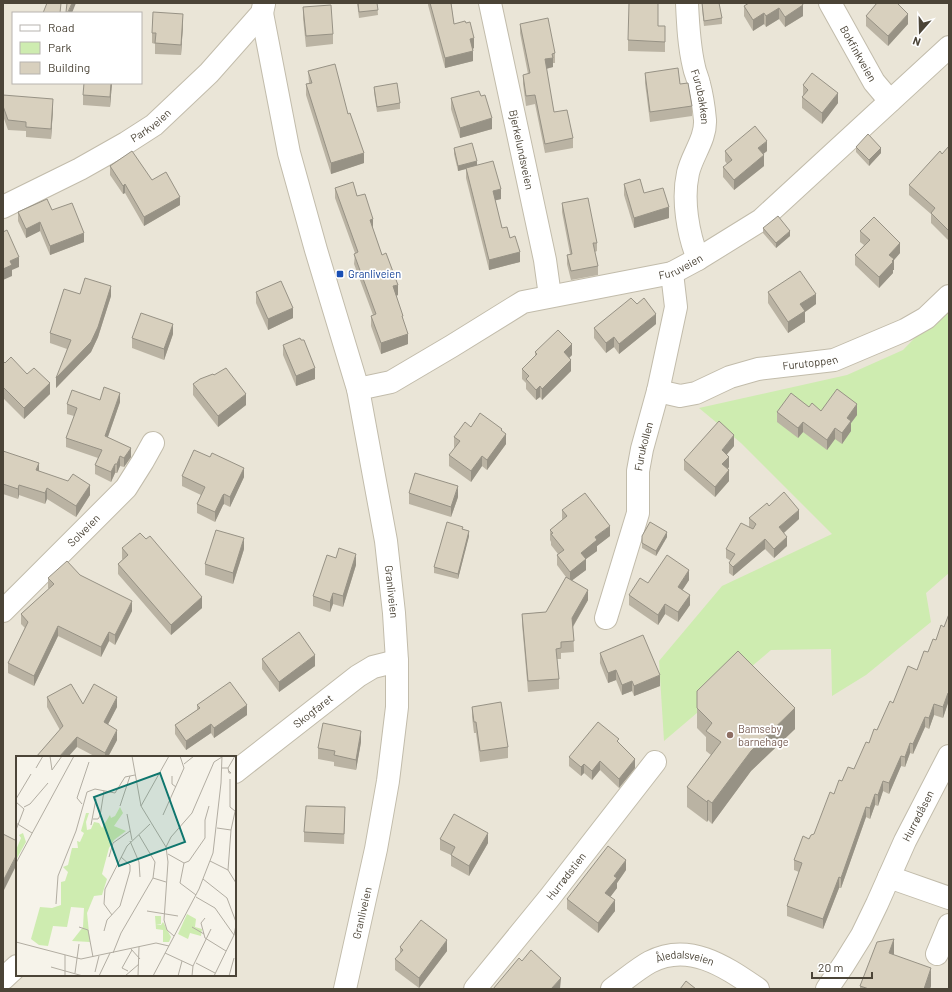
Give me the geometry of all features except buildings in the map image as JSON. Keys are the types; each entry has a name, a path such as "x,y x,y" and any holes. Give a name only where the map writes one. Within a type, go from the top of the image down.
{"street":[{"name":"Bjerkelundsveien","path":"490,3 544,260 550,296"},
{"name":"Furubakken","path":"687,3 688,36 694,68 699,84 705,121 704,134 688,173 686,194 688,229 698,259"},
{"name":"Bokfinkveien","path":"830,3 874,82 890,101"},
{"name":"Parkveien","path":"3,207 80,169 154,125 209,73 263,8"},
{"name":"Granliveien","path":"263,8 289,152 316,250 358,389 386,541 394,612 397,661 397,707 388,781 376,849 345,989"},
{"name":"Furuveien","path":"358,389 391,382 523,302 672,274 698,259 761,220 949,47"},
{"name":"Furukollen","path":"606,618 638,513 638,471 642,449 658,391 676,307 672,274"},
{"name":"Furutoppen","path":"658,391 680,396 696,393 730,377 758,370 834,360 905,330 926,318 949,296"},
{"name":"Solveien","path":"3,611 126,488 154,443"},
{"name":"Skogfaret","path":"236,771 358,676 373,667 397,661"},
{"name":"Hurrødåsen","path":"827,989 862,935 905,841 949,756"},
{"name":"Hurrødstien","path":"475,989 550,897 655,762"},
{"path":"889,877 949,898"},
{"path":"937,954 949,925"},
{"name":"Åledalsveien","path":"612,989 650,962 669,955 686,955 705,959 726,967 758,989"},
{"path":"3,979 16,967"}],"shaded area":[{"path":"3,3 949,3 949,989 3,989"}],"green space":[{"path":"949,303 949,573 926,593 931,622 866,675 832,696 831,649 771,650 664,741 659,661 722,586 832,534 741,443 699,408 847,375 903,350"}],"place":[{"name":"Granliveien","path":"340,274"},
{"name":"Bamseby barnehage","path":"730,735"}]}
